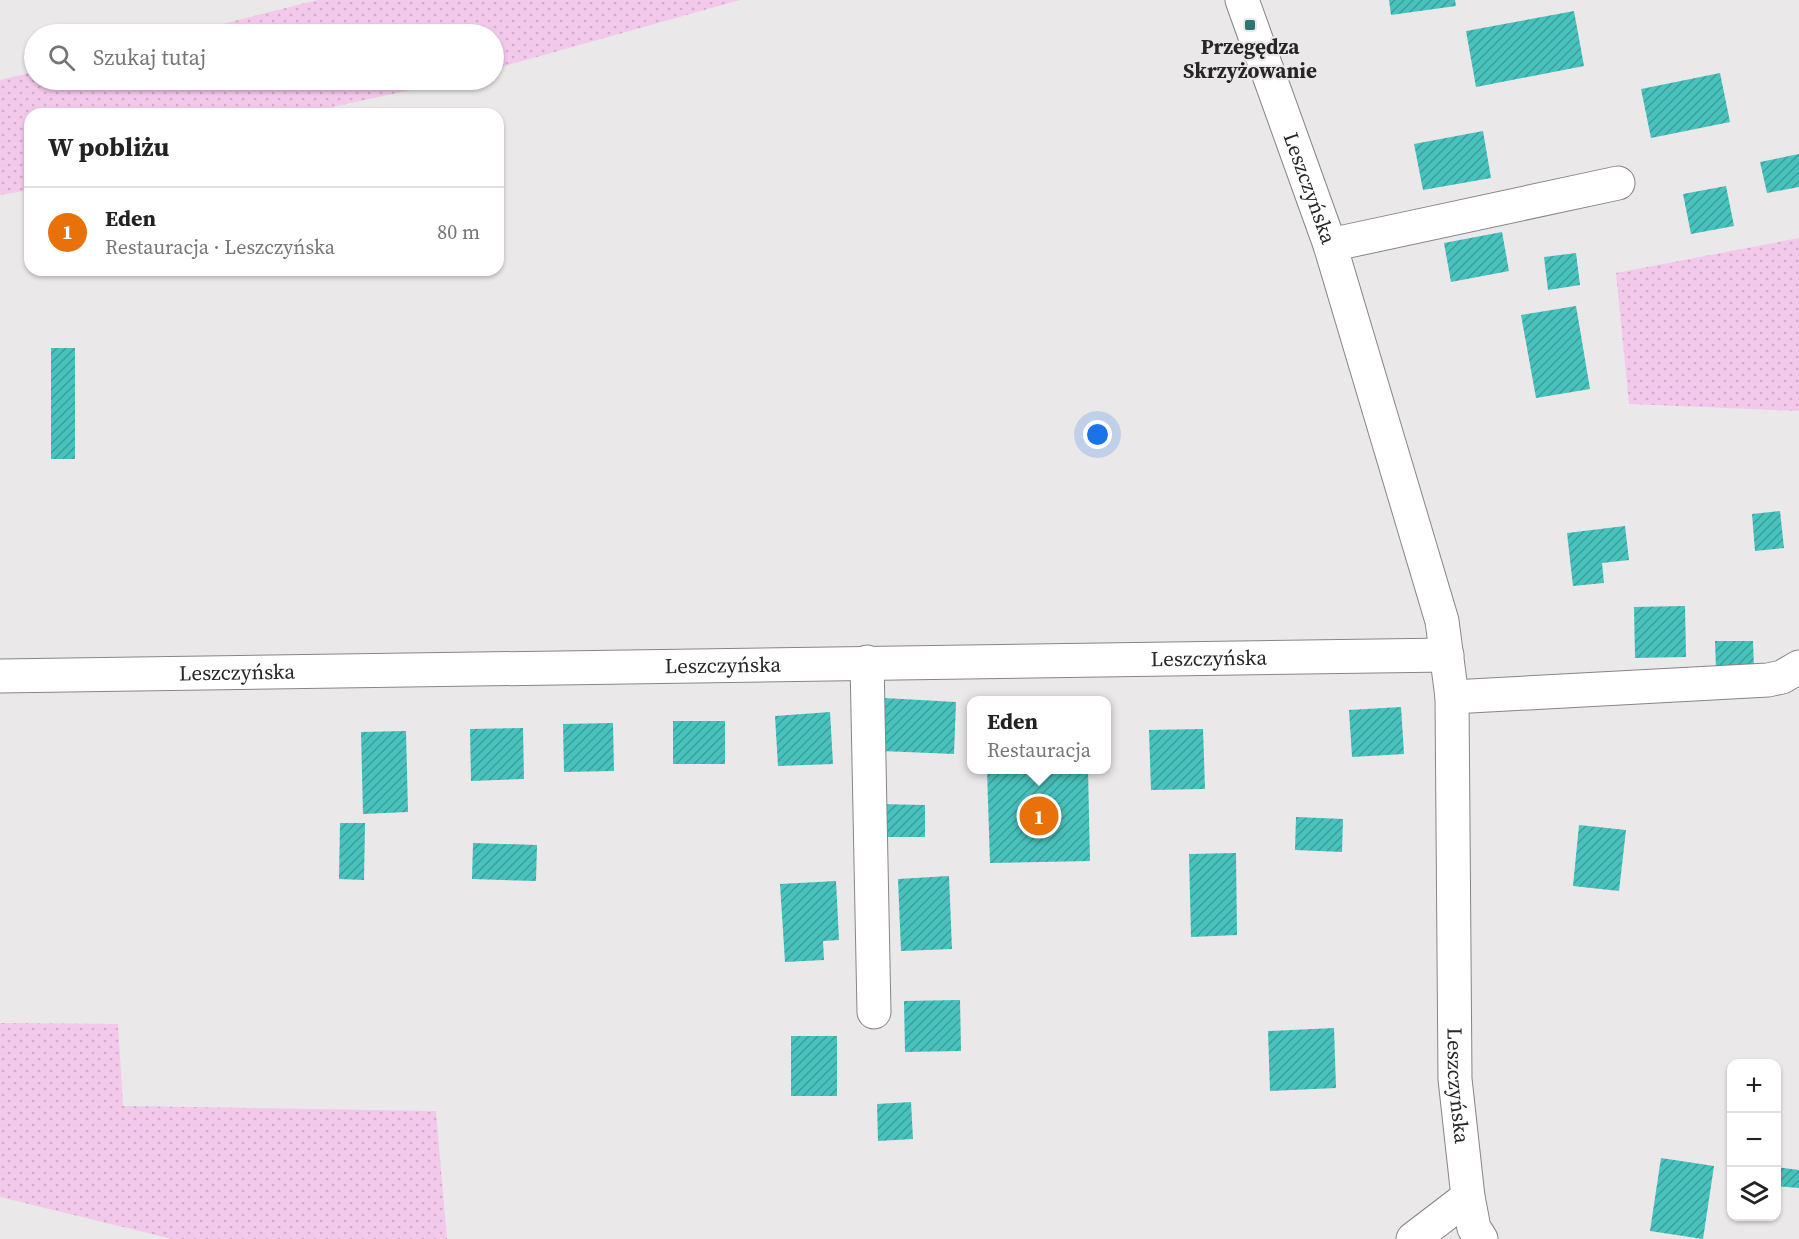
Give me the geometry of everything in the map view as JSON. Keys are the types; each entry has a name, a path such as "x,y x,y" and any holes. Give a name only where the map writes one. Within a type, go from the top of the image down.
{"street":[{"name":"Leszczyńska","path":"1242,0 1330,245 1443,621 1452,697 1455,1079 1474,1221"},
{"path":"1330,245 1618,183"},
{"name":"Leszczyńska","path":"0,676 1447,655"},
{"path":"867,662 874,1012"},
{"path":"1452,697 1768,680 1799,667"},
{"path":"1413,1239 1474,1221"}],"shaded area":[{"path":"317,0 740,0 504,66 504,24 222,24"},
{"path":"24,74 24,90 410,90 328,108 24,108 24,191 0,195 0,80"},
{"path":"1799,238 1799,411 1629,404 1616,273"},
{"path":"0,1023 118,1024 123,1106 436,1111 447,1239 172,1239 0,1197"}],"building":[{"path":"1389,0 1455,0 1456,6 1391,15"},
{"path":"1574,11 1584,66 1476,87 1466,31"},
{"path":"1720,73 1730,122 1651,138 1641,89"},
{"path":"1483,131 1491,178 1423,190 1414,144"},
{"path":"1799,154 1799,187 1767,193 1760,162"},
{"path":"1726,186 1734,226 1691,234 1683,194"},
{"path":"1502,232 1509,271 1451,282 1444,243"},
{"path":"1576,253 1580,285 1548,290 1544,257"},
{"path":"1576,306 1590,389 1536,398 1521,315"},
{"path":"51,348 75,348 75,459 51,459"},
{"path":"1780,511 1784,548 1755,551 1752,514"},
{"path":"1625,526 1629,560 1602,563 1604,583 1573,586 1567,533"},
{"path":"1685,606 1686,657 1635,658 1634,607"},
{"path":"1715,641 1753,641 1754,669 1716,670"},
{"path":"884,698 956,702 954,754 882,751"},
{"path":"1401,707 1404,754 1352,757 1349,710"},
{"path":"830,712 833,764 778,766 775,716"},
{"path":"673,721 725,721 725,764 673,764"},
{"path":"613,723 614,771 564,772 563,724"},
{"path":"523,728 524,779 471,781 470,729"},
{"path":"1203,729 1205,789 1151,790 1149,730"},
{"path":"406,731 408,812 363,814 361,732"},
{"path":"987,774 1088,774 1090,861 990,863"},
{"path":"879,804 925,805 925,837 878,837"},
{"path":"1296,817 1343,819 1342,852 1295,850"},
{"path":"340,823 365,823 364,880 339,879"},
{"path":"1579,825 1626,830 1619,891 1573,886"},
{"path":"473,843 537,845 536,881 472,879"},
{"path":"1236,853 1237,935 1191,937 1189,854"},
{"path":"949,876 952,949 901,951 898,879"},
{"path":"836,881 839,940 823,941 824,960 785,962 780,884"},
{"path":"960,1000 961,1051 905,1052 904,1001"},
{"path":"1334,1028 1336,1088 1270,1091 1268,1031"},
{"path":"791,1036 837,1036 837,1096 791,1096"},
{"path":"911,1102 913,1139 878,1141 877,1104"},
{"path":"1661,1158 1714,1166 1703,1239 1650,1231"},
{"path":"1781,1168 1799,1170 1799,1188 1781,1186"}],"place":[{"name":"Przegędza Skrzyżowanie","path":"1250,25"},
{"name":"Eden","path":"1039,816"}]}
